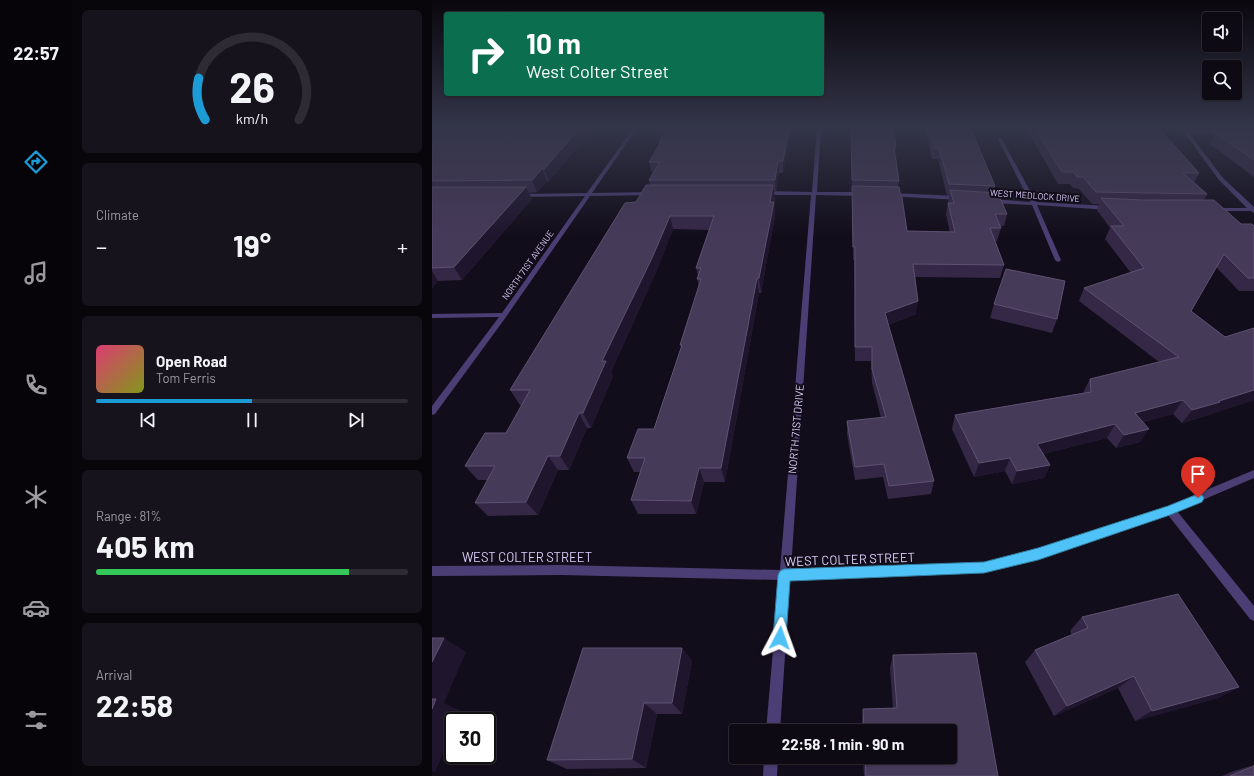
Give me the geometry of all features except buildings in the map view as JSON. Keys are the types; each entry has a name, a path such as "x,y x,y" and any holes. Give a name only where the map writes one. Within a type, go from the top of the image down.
{"street":[{"name":"NORTH 71ST AVENUE","path":"432,412 504,315 610,163"},
{"name":"NORTH 71ST DRIVE","path":"773,724 816,163"},
{"path":"1013,163 1034,204 1058,260"},
{"path":"1209,163 1221,179 1253,210"},
{"path":"759,193 865,194"},
{"path":"518,195 658,194"},
{"path":"886,194 967,199"},
{"name":"WEST MEDLOCK DRIVE","path":"982,200 1113,209"},
{"path":"1205,210 1253,210"},
{"path":"432,316 504,315"},
{"name":"WEST COLTER STREET","path":"432,571 561,570 784,575 984,567 1038,554 1170,510 1254,474"},
{"path":"1170,510 1254,615"},
{"path":"770,776 771,764"}],"route":[{"path":"780,638 784,575 984,567 1038,554 1170,510 1198,498"}]}
